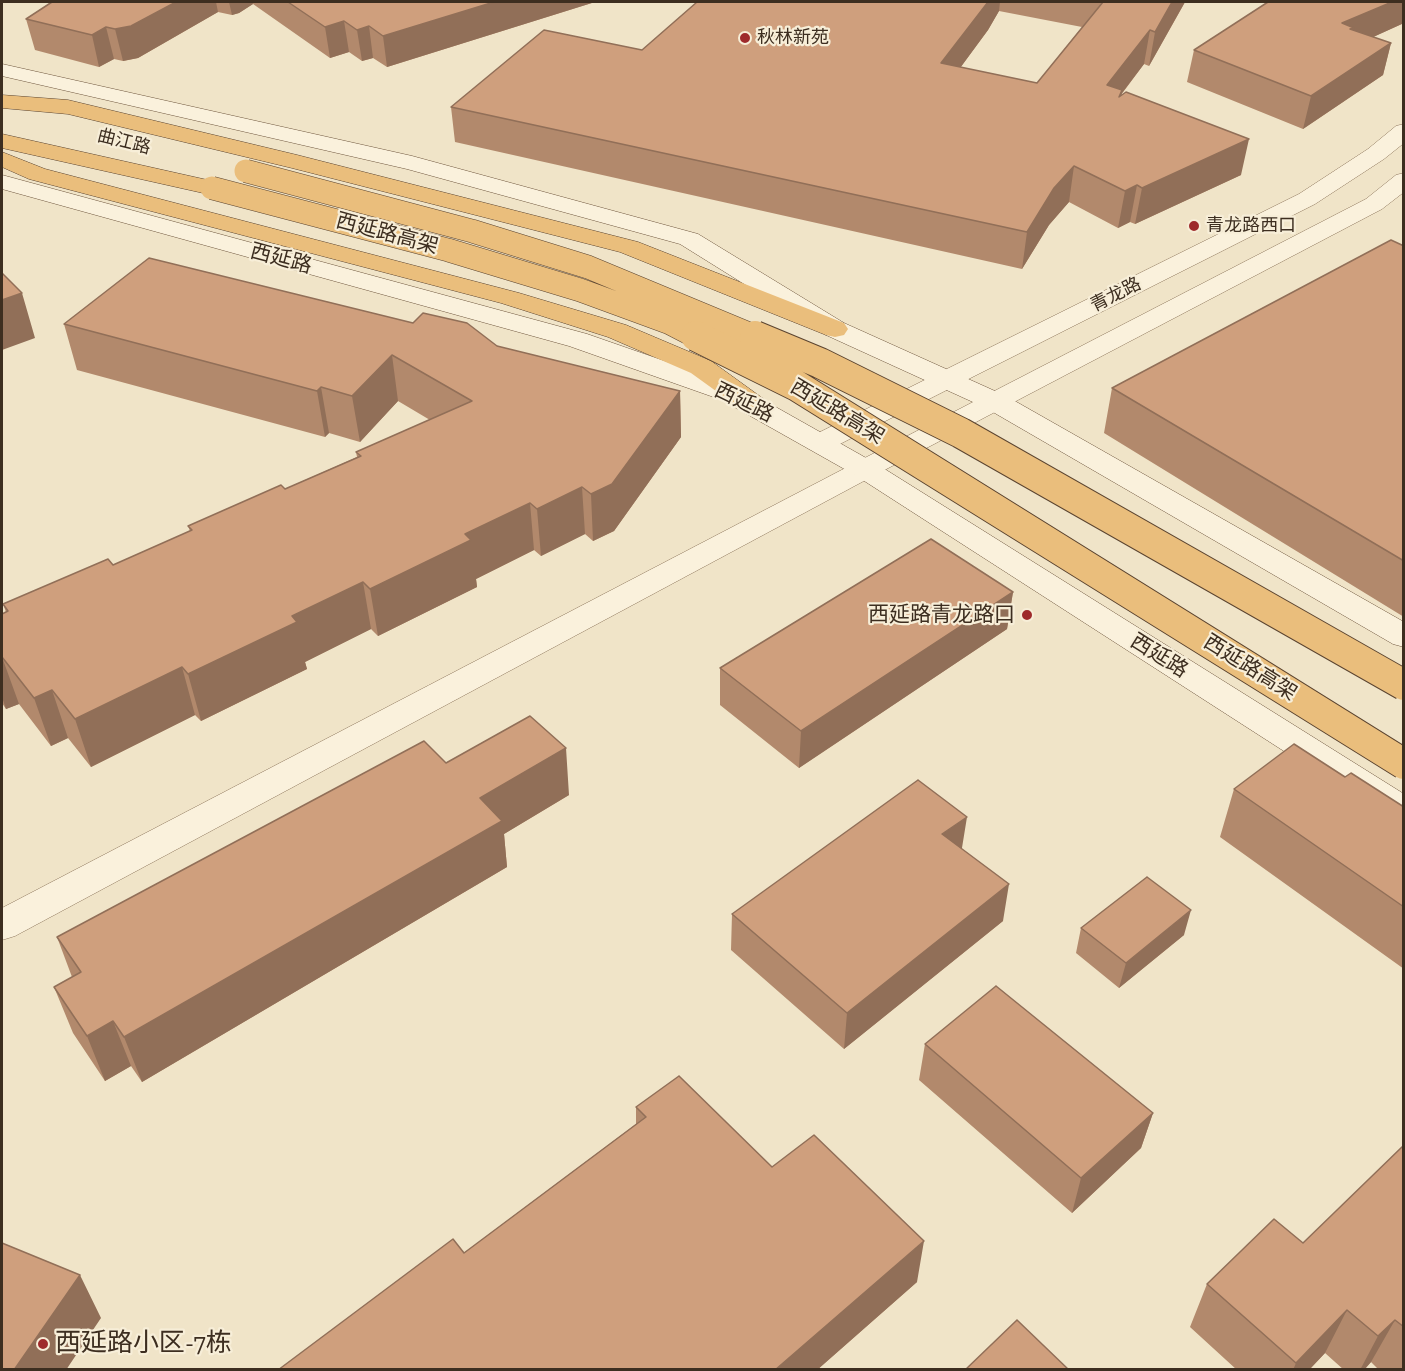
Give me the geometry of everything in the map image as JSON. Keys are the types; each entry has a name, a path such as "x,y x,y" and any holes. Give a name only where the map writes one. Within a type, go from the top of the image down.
{"highway":[{"path":"2,102 68,107 628,247 835,329"},
{"name":"曲江路","path":"2,112 246,171"},
{"name":"曲江路","path":"2,141 212,188"},
{"path":"2,159 48,177 510,298 618,332 701,367 755,406"},
{"name":"西延路高架","path":"246,171 471,231 588,267 820,363 961,433 1404,685"},
{"name":"西延路高架","path":"212,188 448,250 580,290 670,323 797,386 1404,764"}],"main road":[{"path":"2,70 412,163 689,239 835,329 996,402 1404,636"},
{"name":"青龙路","path":"820,443 1307,200 1376,154 1404,131"},
{"name":"青龙路","path":"2,926 866,469 1374,204 1404,180"},
{"name":"西延路","path":"2,182 578,340 732,394 866,469 1404,811"}],"building":[{"path":"52,2 176,2 131,26 115,29 106,27 92,35 26,19"},
{"path":"288,2 494,2 383,36 369,26 357,30 344,21 325,27"},
{"path":"697,2 988,2 941,63 1037,83 1103,2 1172,2 1155,32 1150,30 1107,85 1122,90 1119,97 1126,92 1249,139 1142,188 1137,185 1125,191 1074,166 1054,188 1027,232 451,107 544,30 642,50"},
{"path":"1268,2 1392,2 1342,23 1354,28 1350,29 1391,43 1311,96 1194,50"},
{"path":"1391,240 1404,246 1404,561 1112,388"},
{"path":"149,258 413,323 423,313 467,323 497,346 680,391 612,484 591,494 582,487 537,509 530,503 465,534 471,540 370,589 363,582 292,616 297,622 188,674 182,667 75,719 52,690 34,698 2,657 2,614 8,611 3,604 108,559 113,565 192,530 188,526 281,485 285,489 361,456 356,452 472,401 392,355 352,396 321,387 317,391 64,324"},
{"path":"2,273 22,293 2,300"},
{"path":"931,539 1013,592 801,731 720,668"},
{"path":"530,716 566,748 480,798 502,821 124,1037 113,1021 87,1036 54,987 81,972 57,937 424,741 446,763"},
{"path":"1294,744 1345,777 1351,773 1404,807 1404,907 1234,789"},
{"path":"918,780 967,817 942,834 1009,884 847,1013 732,914"},
{"path":"1147,877 1191,910 1126,963 1081,928"},
{"path":"996,986 1153,1113 1081,1178 925,1044"},
{"path":"679,1076 772,1167 814,1135 924,1241 775,1370 278,1370 453,1239 464,1253 646,1117 636,1107"},
{"path":"1404,1145 1404,1327 1395,1320 1378,1336 1347,1310 1296,1363 1207,1284 1274,1219 1303,1243"},
{"path":"2,1243 80,1275 14,1370 2,1370"},
{"path":"1017,1320 1069,1370 965,1370"}],"place":[{"name":"秋林新苑","path":"745,38"},
{"name":"青龙路西口","path":"1194,226"},
{"name":"西延路青龙路口","path":"1027,615"},
{"name":"西延路小区-7栋","path":"43,1344"}]}
